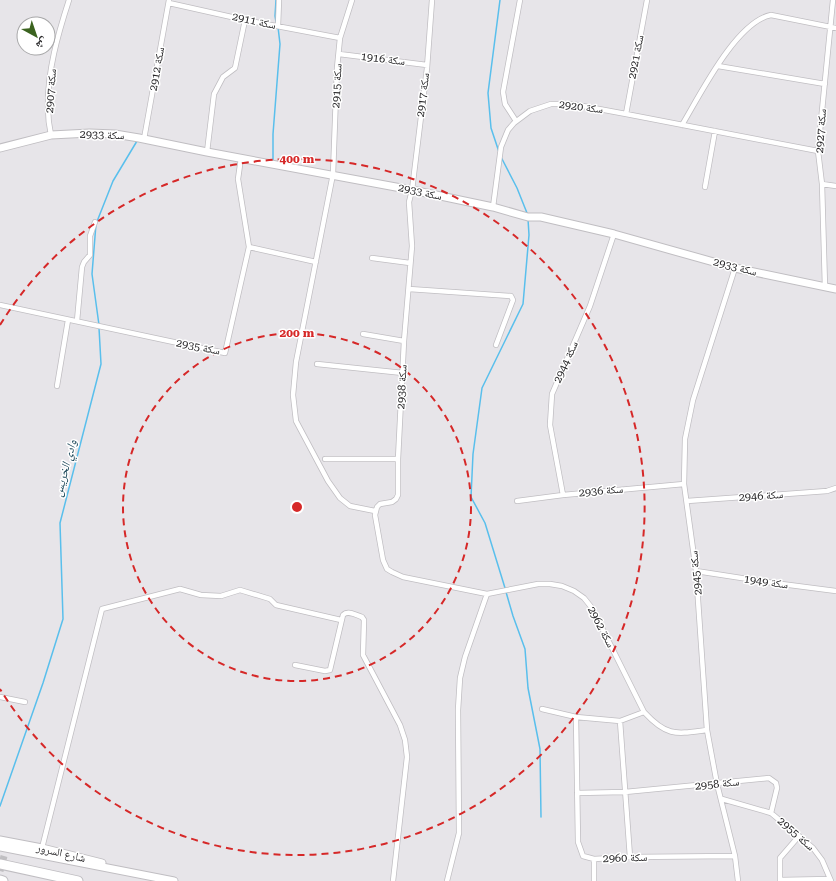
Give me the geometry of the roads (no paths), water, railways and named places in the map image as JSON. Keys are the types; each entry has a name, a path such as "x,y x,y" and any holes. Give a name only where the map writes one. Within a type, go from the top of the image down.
{"highway":[{"path":"2,860 78,881"}],"street":[{"name":"سكة 2907","path":"51,136 48,108 51,76 58,38 69,0"},
{"path":"278,26 279,0"},
{"name":"سكة 2915","path":"352,0 340,38 333,174 296,362 293,394 296,421 328,481 340,498 350,506 375,511"},
{"name":"سكة 2917","path":"412,190 427,65 432,0"},
{"path":"516,121 506,104 503,92 520,0"},
{"name":"سكة 2921","path":"626,114 647,0"},
{"name":"سكة 2927","path":"825,287 822,184 818,152 833,0"},
{"name":"سكة 2911","path":"169,1 245,20 340,38"},
{"name":"سكة 2912","path":"144,139 169,1"},
{"path":"682,125 731,46 752,24 763,16 770,15 836,28"},
{"path":"207,152 214,94 223,77 235,68 245,20"},
{"name":"سكة 1916","path":"339,54 427,65"},
{"path":"718,66 825,84"},
{"name":"سكة 2920","path":"494,207 501,147 508,130 516,121 530,111 556,104 572,104 818,152"},
{"path":"705,187 715,131"},
{"name":"سكة 2933","path":"0,148 51,136 90,132 115,134 333,174 494,207 528,217 541,217 614,234 735,268 836,289"},
{"name":"سكة 2935","path":"0,305 225,353 249,247 238,179 241,158"},
{"path":"822,184 836,186"},
{"name":"سكة 2938","path":"375,511 380,504 392,502 398,495 398,459 404,341 410,263 411,236 409,202 412,190"},
{"path":"77,322 82,267 90,255 90,236 95,222"},
{"name":"سكة 2944","path":"563,495 550,425 552,394 590,306 614,234"},
{"path":"249,247 316,262"},
{"path":"372,258 410,263"},
{"name":"سكة 2945","path":"735,268 690,413 685,439 684,484 696,571 707,730 717,784 736,856 738,881"},
{"path":"409,289 511,296 513,300 496,345"},
{"path":"57,386 68,320"},
{"path":"363,334 404,341"},
{"path":"317,364 403,373"},
{"path":"325,459 398,459"},
{"name":"سكة 2936","path":"517,501 563,495 684,484"},
{"name":"سكة 2946","path":"686,501 827,491 836,488"},
{"name":"سكة 2962","path":"375,511 382,555 387,569 403,577 487,594 538,584 562,586 574,591 584,598 592,608 644,712 654,723 670,732 707,730"},
{"name":"سكة 1949","path":"696,571 774,583 836,590"},
{"path":"42,848 102,609 180,589 201,595 221,596 240,590 270,599 276,605 341,620"},
{"path":"447,881 458,833 458,710 460,678 465,657 487,594"},
{"path":"295,665 325,671 330,670 343,615 345,613 349,613 362,617 364,620 364,655 400,725 405,740 407,757 393,881"},
{"path":"0,697 25,702"},
{"path":"542,709 576,718 620,721 644,712"},
{"name":"سكة 2960","path":"576,718 578,842 582,856 594,859 630,857 736,856"},
{"path":"620,721 630,857"},
{"name":"سكة 2958","path":"577,793 625,792 768,778 773,780 777,788 771,813"},
{"name":"سكة 2955","path":"722,799 771,813 813,848 822,860 831,880"},
{"path":"799,836 780,858 780,880 831,880"},
{"path":"2,843 2,860"},
{"name":"شارع السرور","path":"2,843 42,848 109,865 121,870"},
{"name":"شارع السرور","path":"2,843 108,869 121,870 174,881"},
{"path":"594,859 594,881"}],"waterway":[{"path":"276,0 276,22"},
{"path":"499,152 491,128 488,93 500,0"},
{"path":"273,161 273,134 280,44 278,27"},
{"name":"وادي الخريس","path":"99,325 92,274 96,224 113,181 137,141"},
{"path":"501,157 517,188 527,213"},
{"path":"505,588 485,523 471,497 473,454 482,388 523,304 529,235 528,219"},
{"name":"وادي الخريس","path":"0,806 43,683 63,619 60,523 101,364 99,328"},
{"path":"506,592 525,649 528,688 540,749 541,817"}],"tunnel":[{"path":"0,871 4,856"}]}
